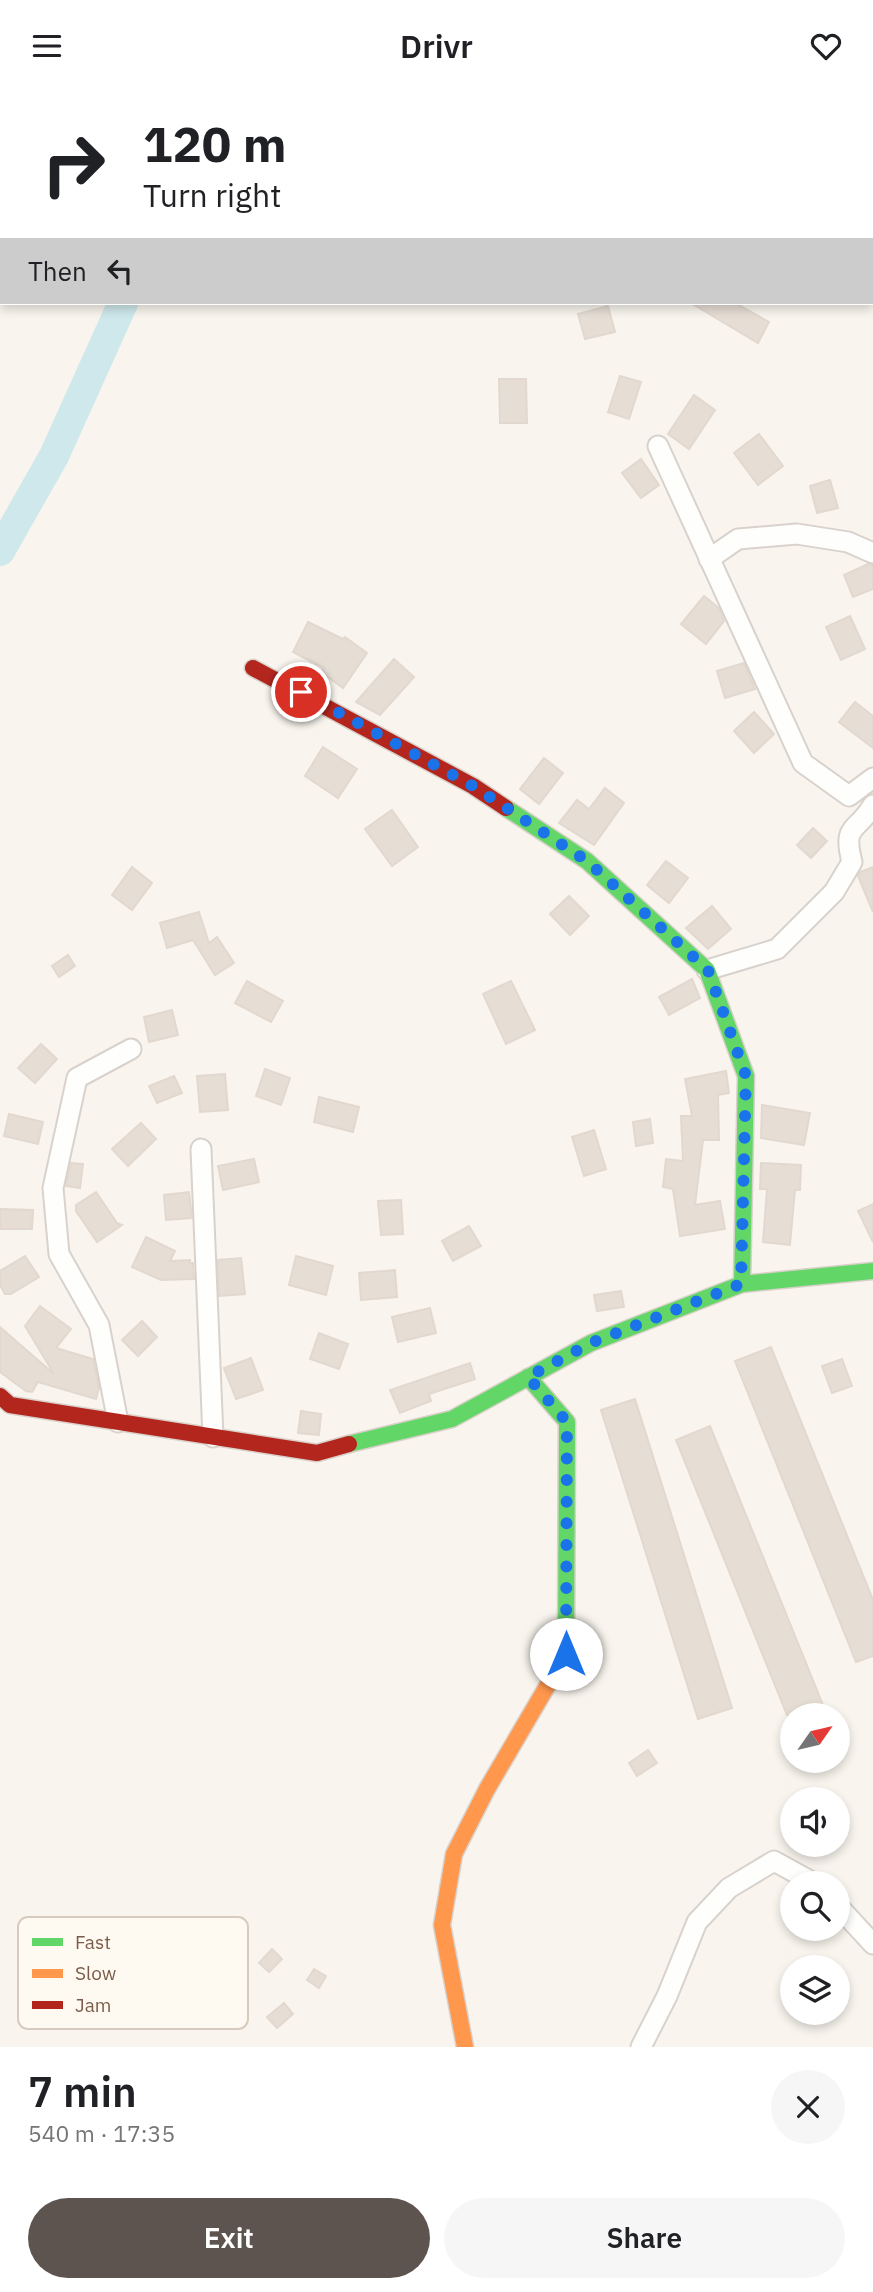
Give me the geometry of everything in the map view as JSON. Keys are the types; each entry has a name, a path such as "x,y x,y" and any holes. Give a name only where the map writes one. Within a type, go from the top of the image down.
{"street":[{"path":"657,446 803,763 849,796 873,778"},
{"path":"709,559 738,539 797,534 848,542 873,553"},
{"path":"253,668 473,786 587,861 708,970 746,1076 741,1284"},
{"path":"708,970 777,949 834,892 852,862 847,845 848,833 869,813 873,804"},
{"path":"118,1422 99,1325 59,1254 53,1188 77,1078 131,1049"},
{"path":"201,1150 213,1437"},
{"path":"0,1396 10,1405 317,1453 452,1419 591,1343 741,1284 873,1271"},
{"path":"468,2046 442,1925 454,1854 487,1789 566,1654 567,1422 528,1377"},
{"path":"641,2047 667,1996 697,1922 729,1888 774,1861 792,1871"},
{"path":"850,1919 873,1944"}],"building":[{"path":"694,305 739,305 769,322 758,343"},
{"path":"608,306 615,332 585,339 578,314"},
{"path":"620,376 641,382 629,419 608,412"},
{"path":"499,379 526,379 527,423 500,423"},
{"path":"694,395 715,410 689,449 668,434"},
{"path":"759,434 783,466 758,485 734,453"},
{"path":"641,459 659,485 641,498 622,473"},
{"path":"830,480 838,508 817,513 810,486"},
{"path":"868,564 873,565 873,589 853,597 844,575"},
{"path":"704,596 719,608 724,621 706,644 681,624"},
{"path":"850,616 865,649 841,660 826,627"},
{"path":"308,622 343,639 345,637 367,653 343,688 321,672 324,668 293,652"},
{"path":"394,659 414,677 380,715 356,702"},
{"path":"744,663 755,689 725,698 717,671"},
{"path":"855,702 873,716 873,748 839,722"},
{"path":"754,712 774,734 754,753 734,731"},
{"path":"323,747 357,769 338,798 305,776"},
{"path":"544,758 563,773 539,804 520,789"},
{"path":"605,788 624,803 594,845 559,823 577,800 589,809"},
{"path":"392,810 418,847 392,866 365,829"},
{"path":"813,828 827,841 811,858 797,845"},
{"path":"666,861 688,878 669,903 647,885"},
{"path":"132,867 152,883 132,910 112,895"},
{"path":"873,867 873,912 858,876 860,872"},
{"path":"569,896 589,916 570,935 550,914"},
{"path":"712,906 731,929 708,949 686,928"},
{"path":"199,912 209,943 217,937 234,963 215,975 193,940 167,948 160,923"},
{"path":"68,955 75,966 59,977 52,966"},
{"path":"692,979 700,998 669,1015 659,997"},
{"path":"247,981 283,1001 271,1022 235,1003"},
{"path":"511,981 535,1030 506,1044 483,994"},
{"path":"172,1010 178,1035 149,1042 144,1017"},
{"path":"41,1044 57,1059 35,1083 18,1068"},
{"path":"265,1069 290,1078 281,1105 256,1096"},
{"path":"726,1071 729,1093 718,1095 719,1140 703,1140 695,1205 720,1201 725,1229 680,1236 673,1189 663,1187 666,1159 683,1161 681,1116 692,1116 685,1079"},
{"path":"225,1074 228,1110 200,1112 197,1076"},
{"path":"174,1076 182,1093 157,1103 149,1086"},
{"path":"319,1097 359,1107 353,1132 314,1122"},
{"path":"762,1105 810,1113 804,1145 761,1138"},
{"path":"9,1114 43,1122 38,1144 4,1136"},
{"path":"650,1119 653,1143 636,1146 633,1122"},
{"path":"141,1123 156,1139 128,1166 112,1149"},
{"path":"594,1130 606,1169 584,1176 572,1137"},
{"path":"254,1159 259,1182 223,1190 218,1166"},
{"path":"71,1163 83,1164 80,1188 66,1186"},
{"path":"761,1163 801,1165 800,1190 795,1190 790,1245 763,1242 767,1189 760,1189"},
{"path":"96,1192 117,1223 122,1225 97,1242 76,1211 76,1205"},
{"path":"189,1192 192,1218 166,1220 164,1195"},
{"path":"401,1200 403,1234 381,1235 378,1201"},
{"path":"873,1204 873,1242 858,1211"},
{"path":"0,1209 33,1210 32,1229 0,1229"},
{"path":"469,1226 481,1246 453,1261 442,1241"},
{"path":"146,1237 175,1251 170,1261 190,1260 190,1263 193,1263 194,1279 161,1280 132,1267"},
{"path":"25,1256 39,1277 11,1294 5,1294 0,1285 0,1271"},
{"path":"296,1256 333,1266 326,1295 289,1285"},
{"path":"241,1258 245,1294 219,1296 218,1260"},
{"path":"395,1270 397,1297 361,1300 359,1273"},
{"path":"621,1291 624,1307 597,1311 594,1295"},
{"path":"40,1306 71,1329 56,1348 93,1359 99,1388 96,1399 38,1382 32,1392 26,1391 0,1372 0,1327 54,1374 25,1326"},
{"path":"430,1308 436,1333 398,1342 392,1317"},
{"path":"142,1321 157,1337 138,1356 122,1340"},
{"path":"319,1333 348,1344 339,1369 310,1359"},
{"path":"771,1347 873,1600 873,1656 856,1662 735,1361"},
{"path":"251,1358 263,1390 236,1399 224,1368"},
{"path":"842,1359 852,1386 832,1393 822,1366"},
{"path":"470,1363 475,1379 429,1394 431,1401 400,1413 390,1390"},
{"path":"635,1399 732,1708 698,1719 601,1410"},
{"path":"301,1411 321,1414 319,1435 298,1433"},
{"path":"710,1426 822,1703 782,1703 676,1440"},
{"path":"648,1750 657,1763 637,1776 629,1763"},
{"path":"272,1949 282,1959 269,1972 259,1963"},
{"path":"314,1969 326,1976 319,1988 307,1980"},
{"path":"284,2003 293,2014 277,2028 267,2017"}],"waterway":[{"path":"0,551 54,456 122,305"}],"traffic: fast":[{"path":"506,808 587,861 707,970 746,1076 742,1284"},
{"path":"349,1444 452,1419 591,1343 742,1284 873,1271"},
{"path":"528,1377 567,1422 566,1647"}],"traffic: slow":[{"path":"465,2047 442,1925 454,1854 487,1789 566,1654 566,1647"}],"traffic: jam":[{"path":"253,668 473,786 506,808"},
{"path":"0,1396 10,1405 317,1453 349,1444"}],"route":[{"path":"301,692 473,786 587,861 708,970 746,1076 741,1284 591,1343 528,1377 567,1422 566,1654"}]}
